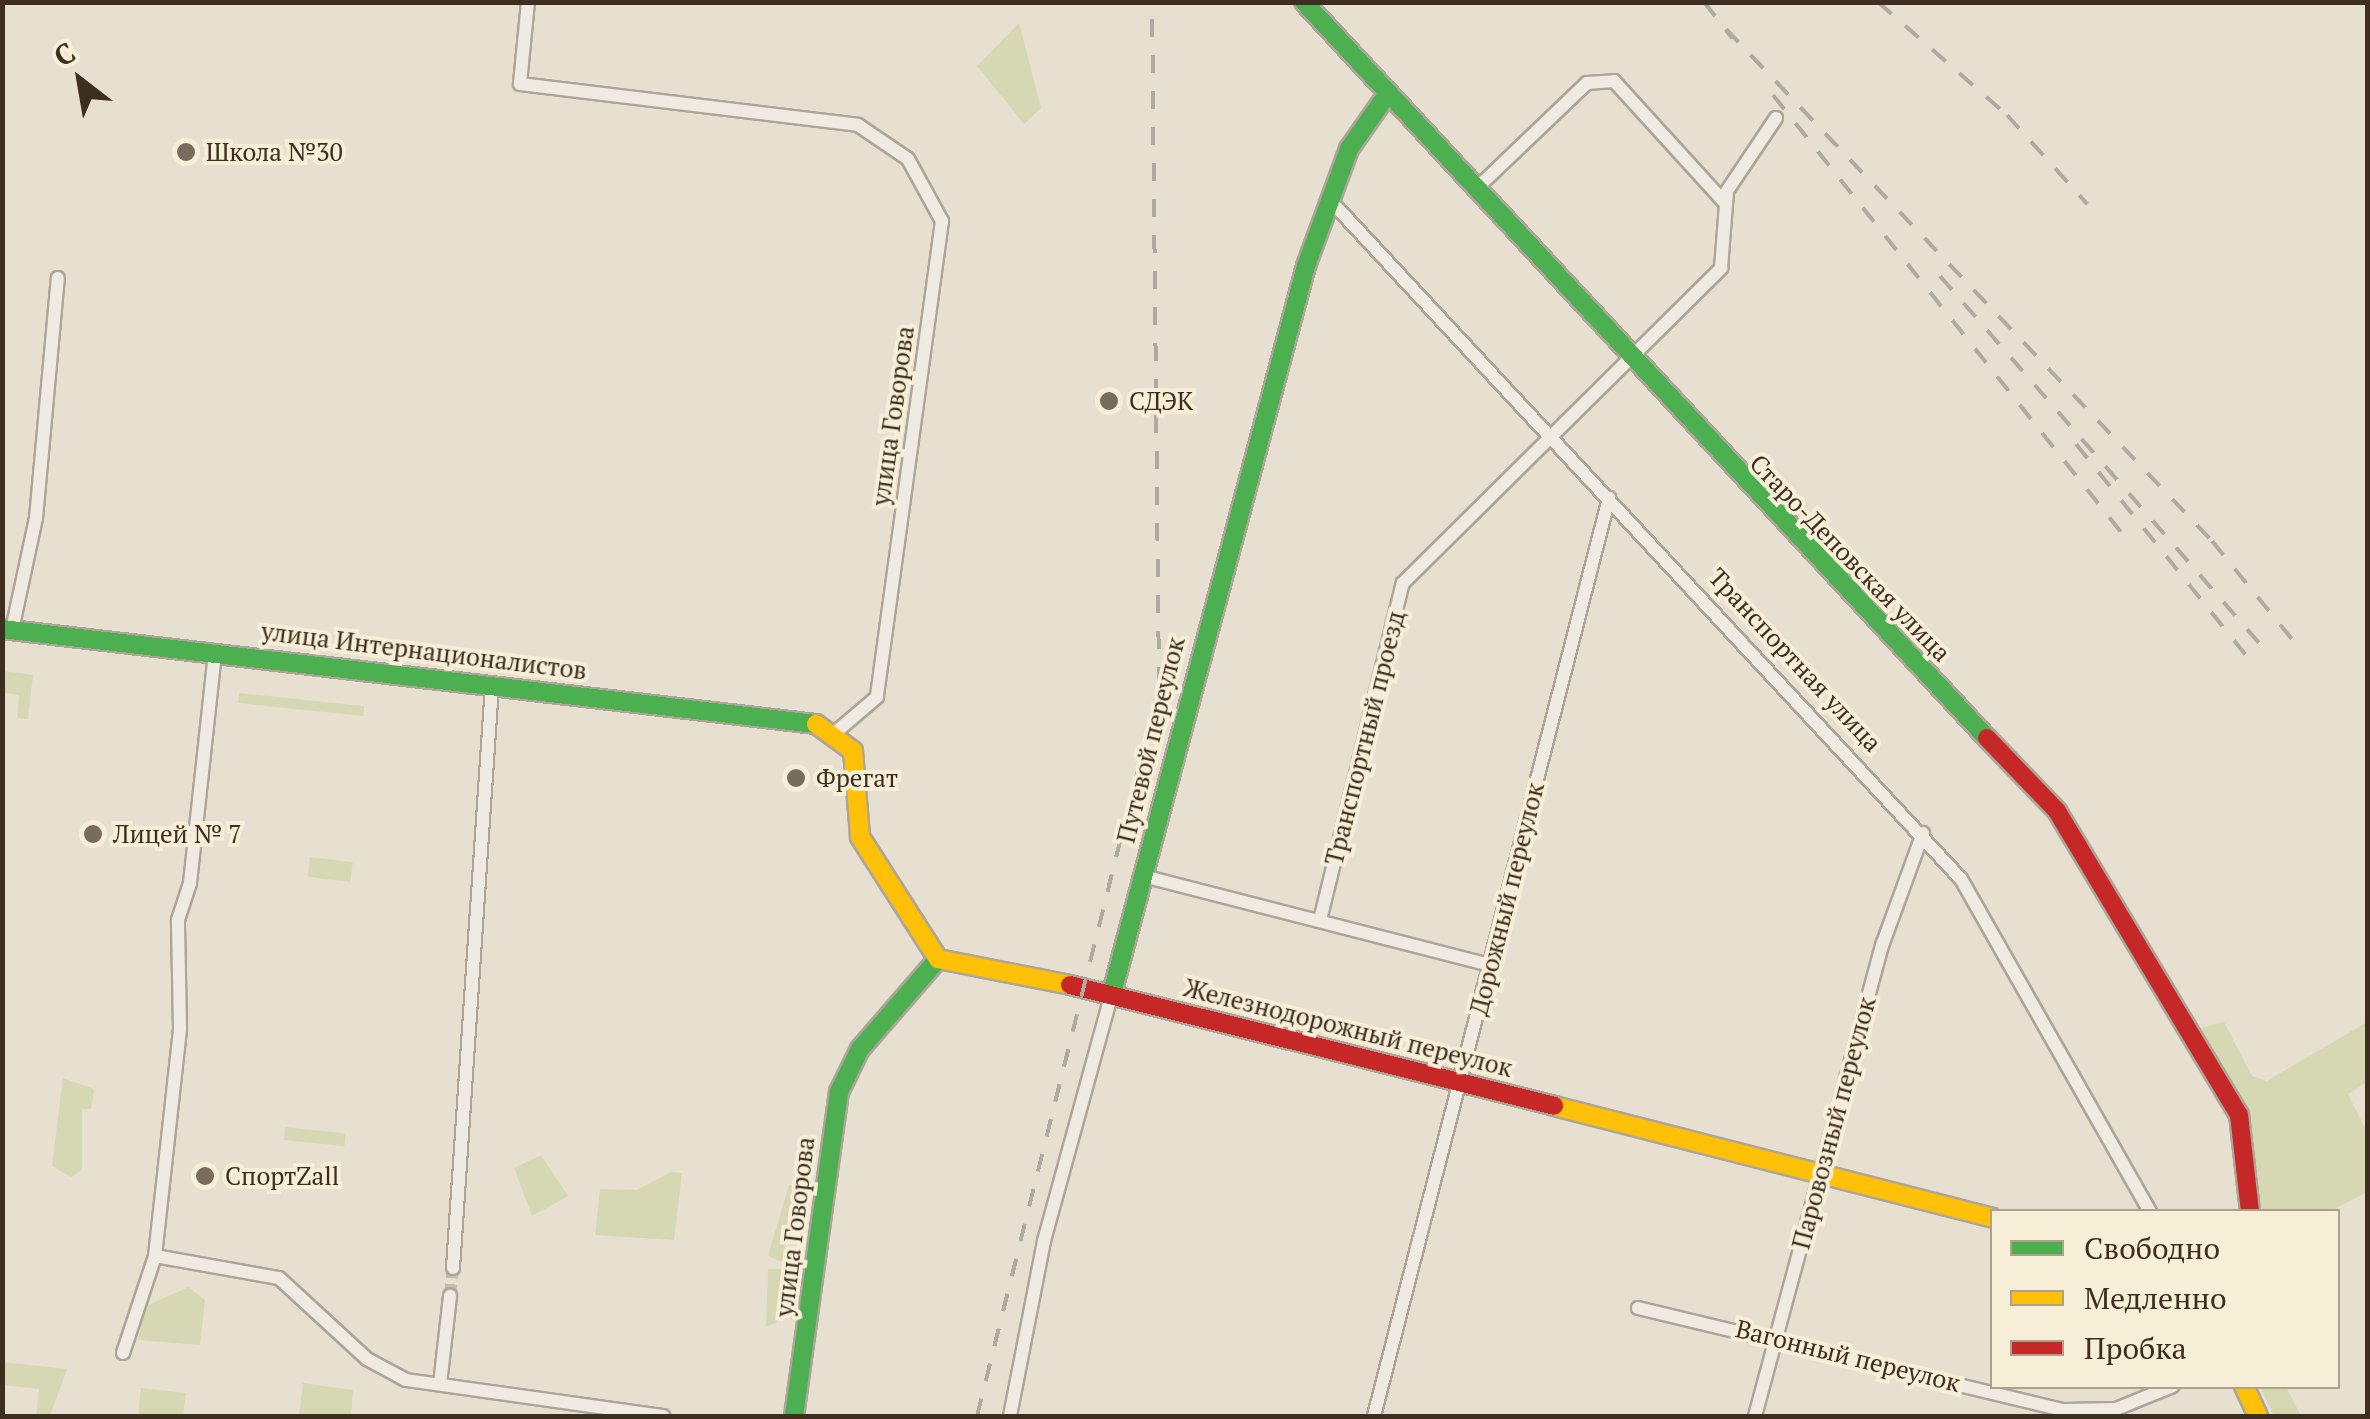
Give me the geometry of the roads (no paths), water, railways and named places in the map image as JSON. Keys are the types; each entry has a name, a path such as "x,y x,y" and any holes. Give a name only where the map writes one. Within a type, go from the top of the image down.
{"street":[{"name":"улица Говорова","path":"528,2 520,84 858,125 908,159 942,221 877,697 837,731"},
{"name":"Старо-Деповская улица","path":"1304,2 1632,365 2057,811 2240,1115 2250,1209"},
{"path":"1475,190 1587,82 1614,81 1724,202 1776,118"},
{"name":"Путевой переулок","path":"1010,1416 1044,1241 1143,876 1248,458 1328,199 1388,93"},
{"name":"Транспортная улица","path":"1328,199 1922,833 1989,923 2148,1209"},
{"name":"Транспортный проезд","path":"1320,920 1403,583 1632,365 1721,268 1724,202"},
{"path":"7,629 36,518 58,278"},
{"name":"Дорожный переулок","path":"1374,1416 1608,498"},
{"name":"улица Интернационалистов","path":"7,629 492,684 837,731"},
{"path":"123,1353 155,1256 180,1028 178,920 190,883 215,652"},
{"path":"453,1268 492,684"},
{"path":"837,731 853,750 860,837 938,958"},
{"name":"Паровозный переулок","path":"1756,1416 1779,1337 1816,1176 1922,833"},
{"path":"1143,876 1490,965"},
{"name":"улица Говорова","path":"794,1416 839,1092 860,1049 938,958"},
{"name":"Железнодорожный переулок","path":"938,958 1112,994 1990,1218"},
{"path":"155,1256 280,1278 368,1359 406,1380 663,1416"},
{"path":"440,1384 450,1296"},
{"name":"Вагонный переулок","path":"1638,1308 1779,1337 2064,1410 2116,1409 2166,1389"},
{"path":"2245,1389 2258,1416"}],"tunnel":[{"path":"450,1296 453,1268"}],"railway":[{"path":"977,1416 1159,685 1152,2"},
{"path":"1704,2 1732,38"},
{"path":"1878,2 2007,115 2087,204"},
{"path":"1726,29 2212,541 2292,639"},
{"path":"1773,95 2129,542"},
{"path":"1940,276 2268,653"},
{"path":"2076,444 2248,658"}],"place":[{"name":"Школа №30","path":"186,152"},
{"name":"СДЭК","path":"1109,401"},
{"name":"Фрегат","path":"796,778"},
{"name":"Лицей № 7","path":"93,834"},
{"name":"СпортZall","path":"205,1176"}]}
